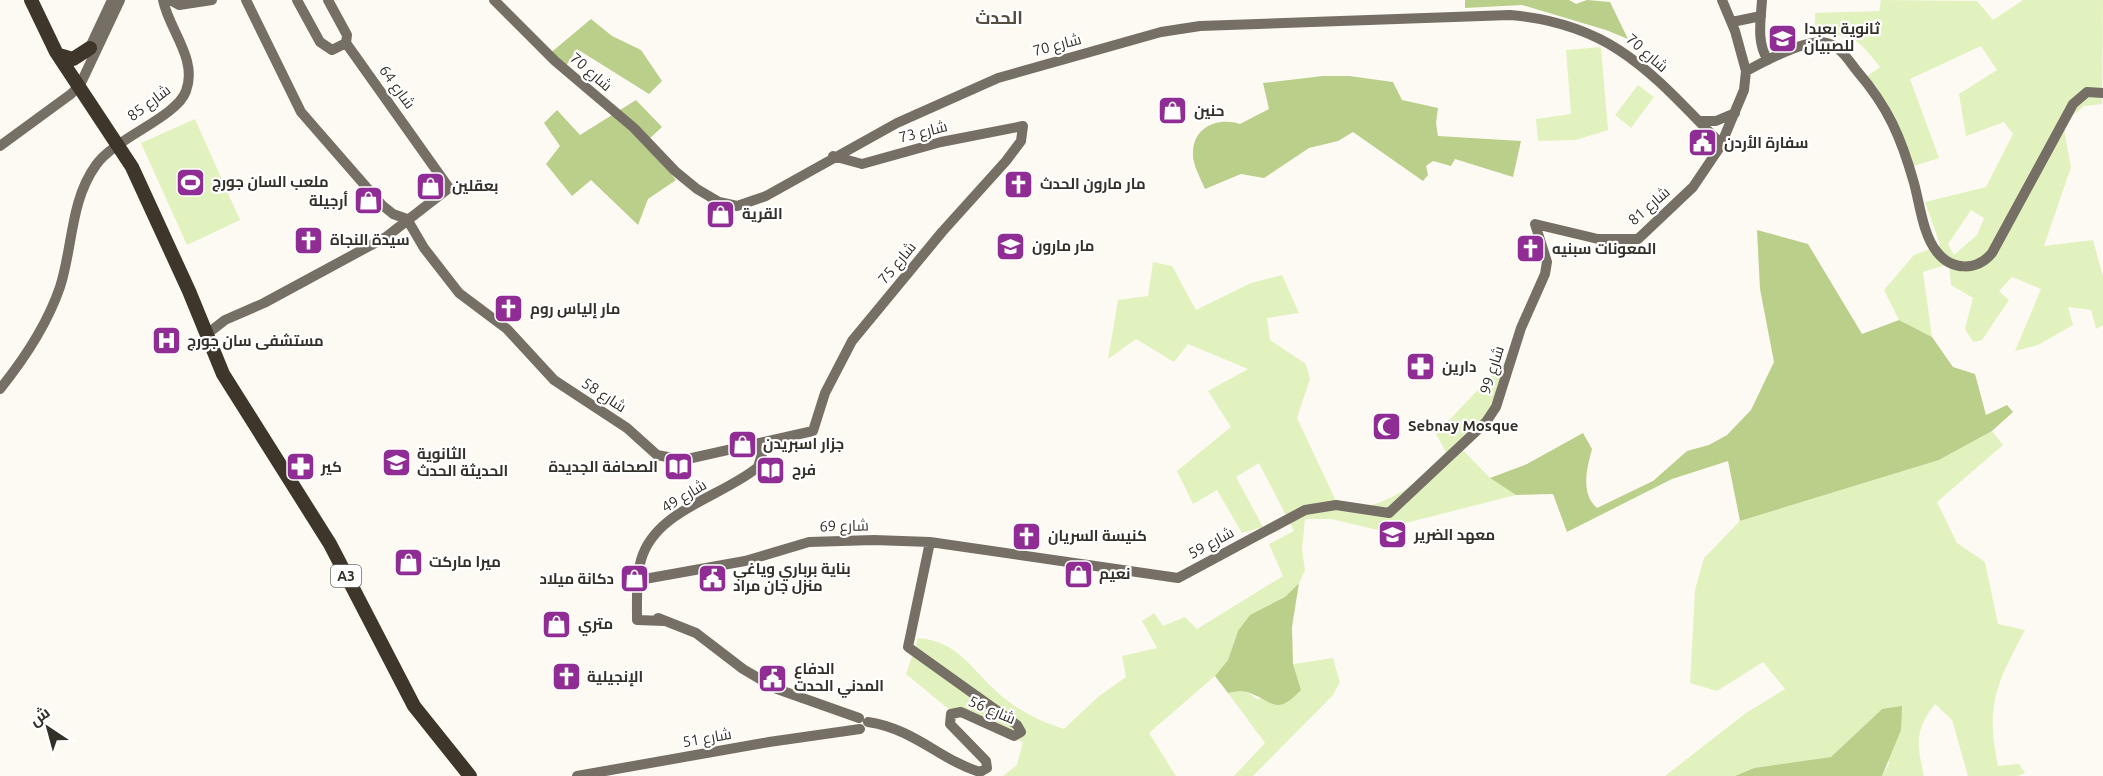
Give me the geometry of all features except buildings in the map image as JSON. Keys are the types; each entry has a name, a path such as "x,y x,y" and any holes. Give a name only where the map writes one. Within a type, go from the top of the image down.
{"highway":[{"name":"A3","path":"31,0 40,23 59,55 119,143 139,181 228,383 330,544 414,706 470,776"},
{"path":"59,55 73,58 90,48"}],"street":[{"path":"0,139 78,81 112,0"},
{"path":"0,146 71,94 120,0"},
{"path":"163,0 166,13"},
{"path":"166,13 173,2 212,0"},
{"name":"شارع 58","path":"246,0 301,112 374,196 403,223 459,293 507,330 554,381 627,428 657,455 683,460 813,431"},
{"path":"297,0 323,46 332,50 346,43"},
{"name":"شارع 64","path":"328,0 347,35 346,43 450,188 403,223"},
{"name":"شارع 70","path":"494,0 572,77 634,128 685,180 719,201 737,206 752,202 833,156 961,94 1035,65 1179,28 1246,23 1510,15 1553,20 1588,32 1627,53 1722,144"},
{"path":"1722,0 1732,22 1746,71 1812,43 1827,43 1841,51 1877,94 1886,110 1906,157 1936,251 1951,263 1965,267 1980,264 1992,253 2073,104 2087,93 2103,93"},
{"path":"1762,0 1761,40 1763,53 1768,60"},
{"name":"شارع 85","path":"119,143 167,111 186,92 187,58 166,13"},
{"path":"1732,22 1761,16"},
{"name":"شارع 81","path":"1535,224 1598,239 1638,239 1694,187 1722,144 1744,90 1746,71"},
{"path":"1700,121 1716,121 1735,114"},
{"name":"شارع 73","path":"833,156 862,164 931,145 1023,126"},
{"name":"شارع 75","path":"813,431 825,393 852,341 942,232 1006,161 1021,141 1023,126"},
{"path":"0,389 20,364 47,318 60,286 79,201 90,175 102,157 119,143"},
{"path":"205,328 264,303 386,237 403,223"},
{"name":"شارع 99","path":"1379,513 1389,513 1400,506 1486,422 1496,407 1521,328 1545,274 1547,262 1535,224"},
{"name":"شارع 49","path":"639,585 646,548 659,531 758,467 762,454 760,443"},
{"name":"شارع 59","path":"1053,560 1178,579 1305,510 1336,505 1364,507 1379,513"},
{"name":"شارع 69","path":"639,585 746,561 809,542 930,542 1053,560"},
{"name":"شارع 56","path":"861,725 891,727 918,738 980,772 987,768 986,761 950,724 951,714 961,712 1014,736 1021,732 1017,724 909,647 930,542"},
{"path":"639,585 641,616 664,621 696,633 743,669 772,686 841,714 861,725"},
{"name":"شارع 51","path":"578,776 842,731 861,725"}],"green space":[{"path":"1465,0 1569,0 1576,4 1587,0 1610,2 1628,39 1606,30 1522,5 1465,8"},
{"path":"1881,0 1977,1 1993,20 2023,0 2103,0 2102,104 2084,106 2063,124 2071,167 2044,246 2093,240 2103,277 2103,325 2096,329 2091,310 2068,307 2073,325 2038,345 2015,351 2041,289 2012,277 1999,291 2009,300 1982,340 1973,342 1965,329 1973,298 1951,285 1949,264 1923,272 1932,337 1899,320 1884,290 1914,255 1940,245 1925,202 1986,187 2013,134 2004,122 1966,136 1959,94 1997,70 1981,46 1910,79 1939,158 1911,167 1865,78 1880,67 1865,49 1853,40 1839,35 1815,34 1815,13 1879,11","holes":["1971,210 1984,218 1977,235 1954,255 1948,244"]},
{"path":"591,19 612,36 641,50 662,81 649,94 577,49 564,69 548,55"},
{"path":"1601,47 1608,130 1576,140 1538,141 1536,119 1571,114 1566,50"},
{"path":"1323,76 1349,76 1393,82 1402,100 1438,108 1436,123 1438,136 1521,141 1513,177 1455,159 1451,166 1433,161 1426,166 1428,175 1423,181 1353,132 1338,141 1309,148 1264,178 1241,174 1205,189 1193,157 1194,144 1202,130 1216,123 1240,124 1269,109 1263,83"},
{"path":"1638,85 1654,97 1631,128 1615,115"},
{"path":"636,100 662,127 645,143 676,180 648,199 638,225 591,180 572,196 546,164 560,146 544,123 557,110 580,135"},
{"name":"ملعب السان جورج","path":"195,119 240,220 187,245 141,143"},
{"path":"1757,230 1808,244 1862,334 1899,320 1932,337 1953,367 1975,374 1986,415 2007,405 2013,412 1992,431 1939,460 1740,521 1728,461 1672,479 1567,532 1553,494 1516,495 1490,478 1527,464 1583,433 1592,449 1586,480 1588,495 1597,508 1653,481 1687,451 1709,445 1727,435 1751,410 1774,362 1760,289"},
{"path":"1153,262 1172,266 1196,310 1251,283 1282,275 1299,313 1267,318 1270,340 1306,364 1310,379 1297,418 1338,505 1359,508 1386,500 1408,488 1449,458 1436,434 1510,356 1489,422 1460,447 1490,478 1516,495 1378,530 1331,519 1305,519 1302,550 1305,570 1299,583 1285,597 1238,631 1228,660 1215,676 1149,733 1176,776 1003,776 1017,765 1023,742 951,711 906,674 918,638 943,644 953,650 996,691 1019,709 1064,729 1099,696 1126,677 1122,656 1157,648 1142,621 1154,613 1163,626 1185,617 1197,629 1283,576 1269,544 1294,531 1259,463 1236,477 1263,527 1242,533 1217,490 1193,504 1177,471 1231,427 1208,391 1248,369 1188,344 1174,362 1136,339 1108,359 1118,300 1148,296"},
{"path":"1992,431 2003,445 1937,502 1957,543 1985,562 1998,624 2025,630 2007,665 1996,695 1993,726 1998,766 2019,764 2025,773 2018,776 1968,776 1952,720 1935,704 1920,730 1919,746 1924,776 1882,776 1889,764 1882,709 1831,757 1754,768 1735,776 1665,776 1746,713 1785,689 1763,662 1717,691 1690,683 1695,590 1704,558 1740,521 1939,460"},
{"path":"1299,583 1292,627 1293,664 1301,690 1280,705 1245,691 1228,693 1215,676 1228,660 1238,631 1250,615 1285,597"},
{"path":"1333,658 1340,682 1333,695 1253,776 1234,776 1265,743 1228,693 1246,691 1257,699 1301,690 1293,664"},
{"path":"1902,706 1901,730 1882,776 1735,776 1754,768 1831,757 1882,709"}],"place":[{"name":"ثانوية بعبدا للصبيان","path":"1783,38"},
{"name":"حنين","path":"1173,111"},
{"name":"سفارة الأردن","path":"1703,143"},
{"name":"ملعب السان جورج","path":"191,182"},
{"name":"مار مارون الحدث","path":"1019,184"},
{"name":"بعقلين","path":"431,186"},
{"name":"أرجيلة","path":"369,201"},
{"name":"القرية","path":"721,214"},
{"name":"سيدة النجاة","path":"309,240"},
{"name":"مار مارون","path":"1011,246"},
{"name":"المعونات سبنيه","path":"1531,249"},
{"name":"مار إلياس روم","path":"509,309"},
{"name":"مستشفى سان جورج","path":"166,341"},
{"name":"دارين","path":"1421,367"},
{"name":"Sebnay Mosque","path":"1387,426"},
{"name":"جزار اسبريدن","path":"742,444"},
{"name":"الثانوية الحديثة الحدث","path":"396,463"},
{"name":"كير","path":"300,467"},
{"name":"الصحافة الجديدة","path":"679,467"},
{"name":"فرح","path":"771,470"},
{"name":"معهد الضرير","path":"1393,535"},
{"name":"كنيسة السريان","path":"1027,536"},
{"name":"ميرا ماركت","path":"408,562"},
{"name":"نعيم","path":"1078,574"},
{"name":"بناية برباري وياغي منزل جان مراد","path":"712,578"},
{"name":"دكانة ميلاد","path":"635,579"},
{"name":"متري","path":"557,624"},
{"name":"الإنجيلية","path":"566,677"},
{"name":"الدفاع المدني الحدت","path":"773,678"}],"district":[{"name":"الحدث","path":"999,18"}]}
